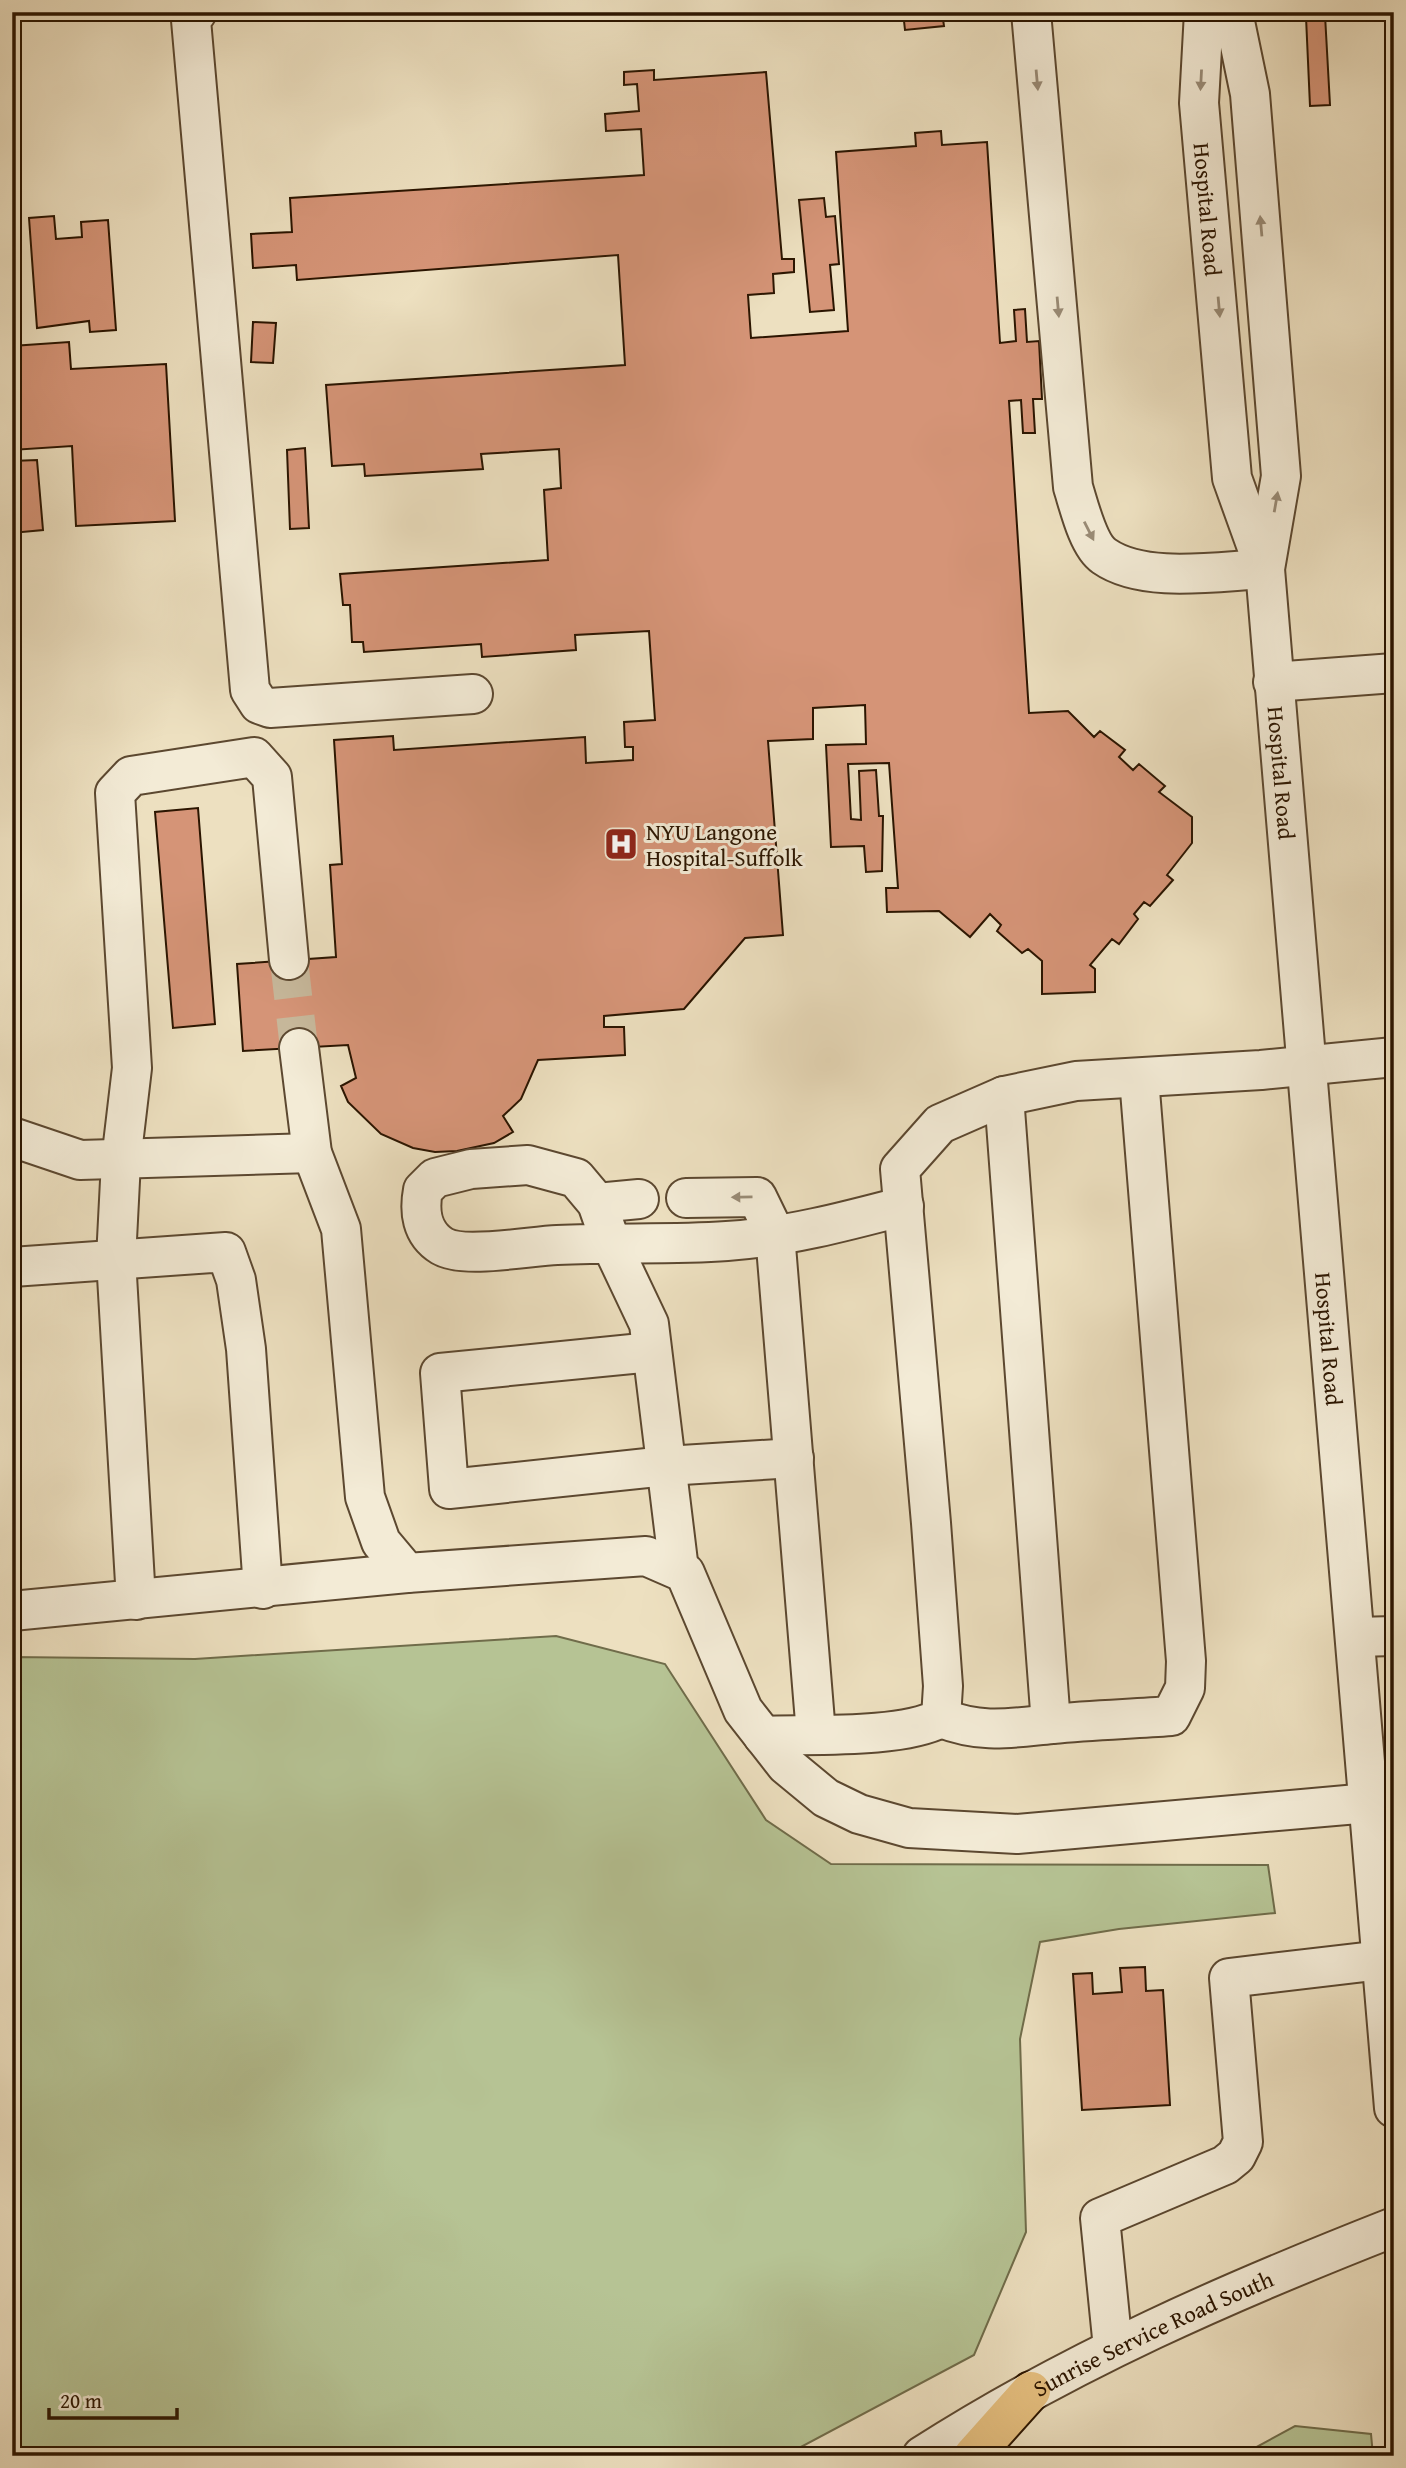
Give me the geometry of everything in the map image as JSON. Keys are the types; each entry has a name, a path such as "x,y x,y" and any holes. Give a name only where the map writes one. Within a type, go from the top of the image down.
{"highway":[{"path":"972,2456 1031,2391"}],"street":[{"path":"197,12 191,20 250,690 259,704 270,708 473,694"},
{"path":"1031,12 1073,487 1086,527 1103,555 1147,573 1265,569"},
{"name":"Hospital Road","path":"1204,12 1199,103 1232,478 1265,569"},
{"name":"Hospital Road","path":"1233,12 1250,94 1281,476 1265,569 1394,2108"},
{"path":"1273,682 1394,673"},
{"path":"136,1600 116,1259 121,1161 132,1068 115,793 131,776 254,757 272,777 289,960"},
{"path":"299,1048 312,1153 341,1229 365,1497 381,1542 407,1573"},
{"path":"941,1718 943,1686 932,1537 900,1169 940,1124 1004,1096 1076,1082 1261,1070 1307,1063 1394,1057"},
{"path":"941,1718 964,1727 1008,1731 1051,1724 1171,1716 1185,1688 1186,1661 1139,1077"},
{"path":"1004,1096 1051,1724"},
{"path":"12,1137 80,1160 121,1161 312,1153"},
{"path":"679,1570 649,1324 612,1246 597,1203 576,1178 528,1165 471,1169 435,1178 423,1190 420,1204 426,1229 444,1247 469,1251 560,1245 612,1246 731,1241 829,1226 904,1206"},
{"path":"686,1198 757,1197 775,1234 816,1734"},
{"path":"597,1203 639,1199"},
{"path":"12,1267 226,1252 236,1280 246,1349 263,1589"},
{"path":"652,1352 440,1373 449,1489 666,1466 794,1458"},
{"path":"12,1611 263,1589 407,1573 646,1556 685,1573 743,1710 786,1765 826,1798 859,1814 909,1828 1017,1834 1369,1803"},
{"path":"1356,1637 1394,1636"},
{"path":"763,1735 927,1726 941,1718"},
{"path":"1113,2348 1100,2218 1225,2165 1236,2156 1242,2142 1229,1978 1382,1960"},
{"name":"Sunrise Service Road South","path":"922,2456 1031,2391 1113,2348 1220,2299 1394,2227"}],"green space":[{"path":"556,1636 665,1664 766,1820 831,1864 1268,1865 1275,1913 1119,1929 1040,1942 1020,2039 1026,2232 974,2355 784,2456 12,2456 12,1657 195,1659"},
{"path":"1295,2426 1371,2434 1373,2456 1240,2456"}],"building":[{"path":"903,12 942,12 944,26 905,30"},
{"path":"1325,15 1330,105 1310,106 1306,17"},
{"name":"NYU Langone Hospital-Suffolk","path":"654,70 654,80 766,72 782,259 794,259 794,272 773,274 774,293 748,295 751,338 848,331 836,152 916,146 915,133 941,131 942,145 987,142 1000,343 1016,341 1014,310 1025,309 1027,342 1039,341 1042,399 1033,399 1035,433 1023,433 1021,400 1009,401 1029,713 1068,711 1094,737 1100,731 1125,750 1119,757 1133,770 1139,764 1165,786 1159,792 1192,817 1192,843 1167,875 1173,880 1150,906 1144,902 1134,914 1138,919 1119,944 1112,939 1090,965 1095,969 1095,992 1042,994 1042,961 1028,949 1022,953 997,931 1001,925 990,914 970,937 939,911 887,912 886,888 898,888 889,763 848,764 851,819 861,820 859,771 876,770 879,816 883,816 882,871 866,872 864,846 831,847 826,745 866,744 865,705 813,708 813,739 768,741 783,935 745,938 684,1009 604,1016 604,1027 624,1027 625,1055 538,1060 521,1099 503,1116 513,1132 494,1143 457,1151 435,1152 413,1148 381,1134 348,1102 341,1086 356,1078 348,1045 243,1051 237,964 336,957 330,865 342,864 334,740 393,736 394,750 585,737 586,763 633,760 633,747 625,747 624,722 655,720 649,631 575,635 576,650 482,657 481,644 364,652 363,642 352,642 350,605 343,605 340,574 548,560 544,490 561,488 559,449 481,454 483,469 365,476 364,464 332,466 326,385 625,365 618,255 297,280 296,265 253,268 251,234 292,232 290,198 644,175 641,129 606,131 605,114 639,111 637,84 624,85 624,72"},
{"path":"824,198 826,217 835,216 839,264 830,265 834,310 810,312 799,200"},
{"path":"54,216 56,239 82,237 81,222 108,220 116,330 90,332 89,321 37,328 29,218"},
{"path":"253,322 276,323 273,363 251,362"},
{"path":"69,342 71,369 166,364 175,521 76,526 72,446 12,450 12,346"},
{"path":"305,448 309,528 290,529 287,450"},
{"path":"37,460 43,530 12,533 12,461"},
{"path":"198,808 215,1024 173,1028 155,812"},
{"path":"1145,1967 1146,1991 1163,1990 1170,2105 1082,2110 1073,1974 1092,1973 1093,1994 1122,1992 1120,1968"}],"tunnel":[{"path":"289,960 299,1048"}],"place":[{"name":"NYU Langone Hospital-Suffolk","path":"621,844"}]}
